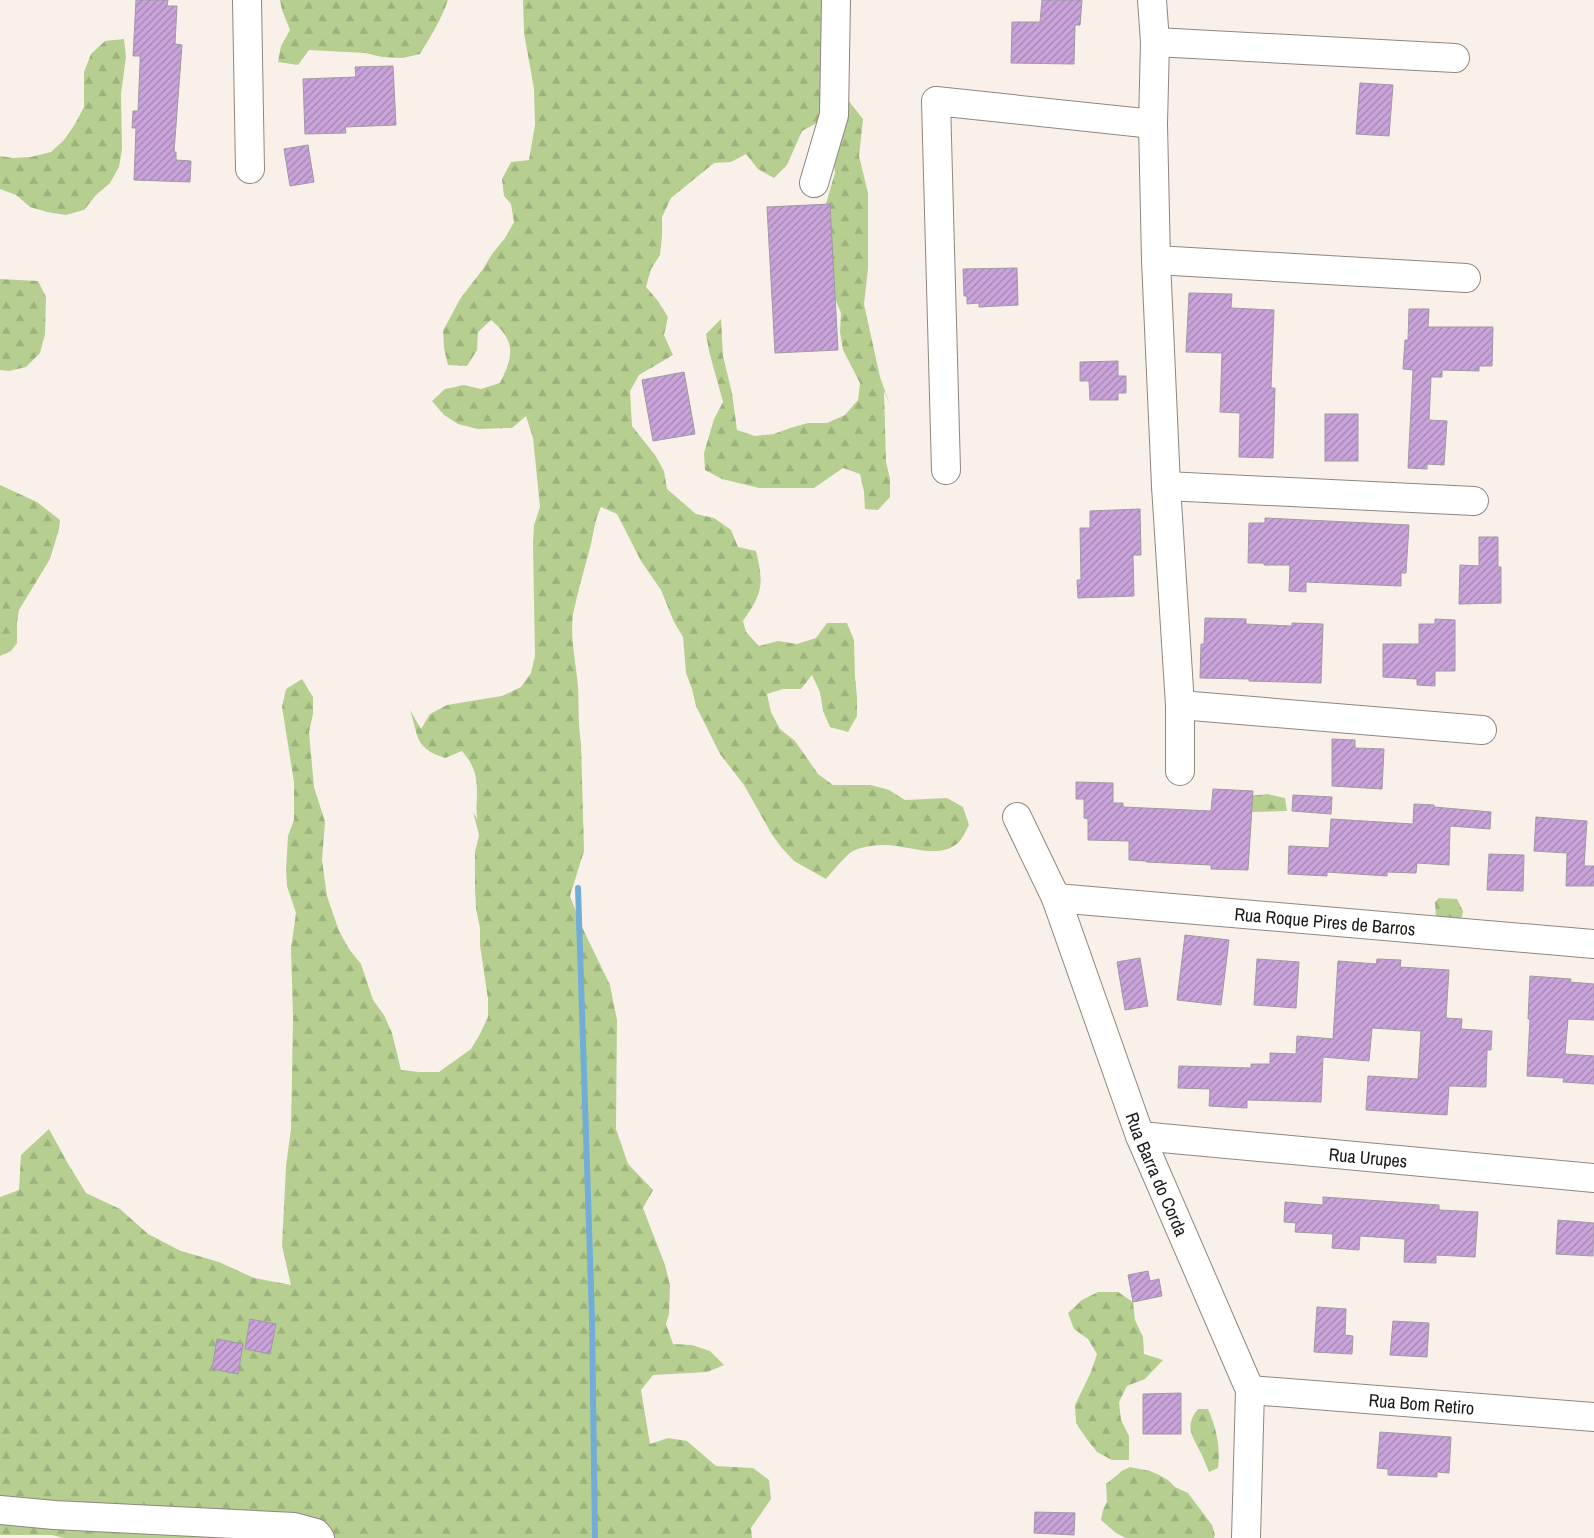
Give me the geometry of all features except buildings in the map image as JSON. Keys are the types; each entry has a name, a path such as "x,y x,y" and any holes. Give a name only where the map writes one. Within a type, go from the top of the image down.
{"street":[{"path":"247,0 250,169"},
{"path":"814,183 834,115 836,0"},
{"path":"1152,0 1154,42 1152,124 1156,260 1166,486 1180,705 1180,771"},
{"path":"1154,42 1454,58"},
{"path":"946,470 936,101 1152,124"},
{"path":"1156,260 1466,278"},
{"path":"1166,486 1474,502"},
{"path":"1180,705 1482,730"},
{"name":"Rua Barra do Corda","path":"1017,817 1056,898 1140,1136 1250,1390 1246,1538"},
{"name":"Rua Roque Pires de Barros","path":"1056,898 1594,944"},
{"name":"Rua Urupes","path":"1140,1136 1594,1178"},
{"name":"Rua Bom Retiro","path":"1250,1390 1594,1417"},
{"path":"0,1510 294,1528 316,1533 320,1538"}],"green space":[{"path":"280,0 448,0 439,21 420,54 403,58 382,57 365,53 309,50 298,65 278,62 281,46 290,30"},
{"path":"523,0 825,0 833,81 863,119 859,156 868,193 868,269 864,304 880,377 890,405 884,391 886,462 890,479 890,497 878,510 865,509 860,474 843,468 814,488 759,488 722,479 705,470 704,453 714,419 723,402 706,334 721,319 723,356 732,393 737,430 755,436 774,434 808,423 827,423 845,415 858,400 860,383 843,350 840,332 841,313 834,296 825,207 835,173 833,156 827,139 817,123 802,131 787,165 774,178 758,169 746,154 731,162 714,163 671,198 662,217 660,255 651,269 646,287 668,317 664,335 673,355 639,375 630,391 632,426 655,455 664,471 667,489 696,514 714,518 731,530 738,547 756,551 761,580 760,588 755,603 743,621 746,632 759,646 778,641 797,644 816,638 827,623 847,623 854,640 857,697 857,716 848,732 830,727 823,711 820,692 812,675 801,689 783,689 767,694 771,712 780,729 795,741 818,774 833,785 871,785 889,790 905,800 947,798 963,807 969,825 963,836 959,842 943,850 924,851 887,845 861,848 848,855 826,879 794,861 771,833 744,785 720,754 696,706 686,673 683,637 674,622 661,590 641,561 617,514 601,507 577,596 572,623 581,743 584,851 570,896 582,927 610,985 617,1020 616,1129 628,1164 653,1190 643,1208 665,1265 670,1285 669,1314 666,1324 673,1344 692,1345 710,1351 724,1365 707,1372 653,1375 641,1390 650,1444 668,1438 687,1441 716,1466 753,1468 769,1480 771,1499 751,1528 752,1538 64,1538 52,1535 0,1535 0,1197 19,1190 21,1155 49,1129 86,1193 120,1209 148,1234 181,1251 219,1262 254,1278 291,1285 282,1246 286,1166 291,1129 293,1018 291,948 296,913 287,886 286,870 288,836 294,820 294,782 282,707 286,689 302,679 313,697 313,714 309,732 314,787 325,822 322,860 327,896 339,931 349,949 361,964 373,1000 384,1015 392,1033 401,1070 439,1072 471,1049 488,1017 488,999 476,909 475,852 479,835 473,812 477,819 477,784 473,768 462,751 445,758 423,746 419,740 410,710 421,729 430,714 447,705 502,696 521,687 531,673 535,656 533,544 534,525 540,507 533,438 526,416 512,428 478,429 458,424 444,415 432,401 445,389 464,385 481,389 500,383 510,356 509,342 491,320 478,332 477,350 467,366 448,365 443,331 460,299 505,238 514,222 511,204 504,196 502,179 511,162 529,160 535,125 534,89 524,33"},
{"path":"124,39 126,57 121,94 122,149 119,167 110,183 96,195 84,210 66,215 30,207 16,195 0,189 0,156 13,158 31,157 51,152 64,140 84,107 84,72 91,54 105,41"},
{"path":"0,279 38,281 46,297 45,334 40,353 26,367 9,371 0,370"},
{"path":"0,485 37,502 60,520 50,559 19,610 17,643 11,651 0,656"},
{"path":"1267,794 1285,798 1287,811 1251,812 1249,796"},
{"path":"1439,898 1457,899 1463,911 1462,917 1458,920 1436,920 1435,902"},
{"path":"1098,1292 1118,1292 1133,1302 1135,1320 1143,1337 1144,1354 1163,1360 1145,1379 1127,1386 1119,1402 1121,1420 1129,1436 1129,1460 1112,1460 1097,1452 1076,1423 1075,1405 1091,1372 1097,1354 1088,1339 1074,1329 1068,1313 1082,1300"},
{"path":"1198,1409 1208,1409 1217,1438 1218,1468 1209,1472 1192,1436 1190,1426"},
{"path":"1130,1467 1159,1475 1175,1487 1188,1493 1212,1525 1214,1538 1126,1538 1116,1533 1101,1520 1107,1502 1106,1484"}],"waterway":[{"path":"578,888 592,1319 595,1538"}]}
